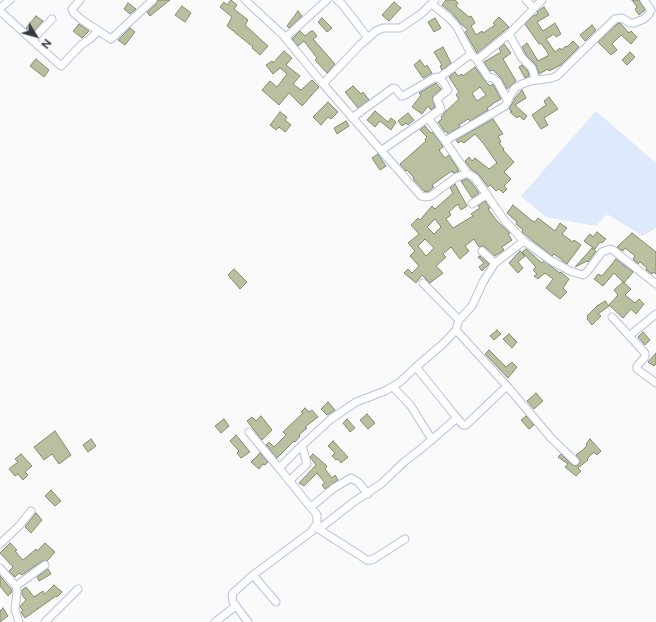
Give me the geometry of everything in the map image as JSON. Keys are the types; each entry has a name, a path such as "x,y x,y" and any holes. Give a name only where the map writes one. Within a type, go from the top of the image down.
{"street":[{"path":"10,0 0,10 61,66 81,45 98,31"},
{"path":"80,0 73,8 73,12 82,20 111,39 152,0"},
{"path":"244,0 285,38 322,84 382,150 413,189 421,196 425,198 431,196 458,175 467,173"},
{"path":"285,38 326,0"},
{"path":"337,0 342,4 368,38"},
{"path":"526,0 534,8"},
{"path":"477,60 509,34 542,0"},
{"path":"445,141 505,106 515,88 526,82 557,76 615,19 622,18 634,23 644,19 649,14 650,10 644,0"},
{"path":"322,84 368,38 380,29 400,28 421,14 434,2 457,27 471,54 477,60 488,77 497,81 508,100"},
{"path":"32,40 52,19"},
{"path":"509,34 522,58 532,68 536,80"},
{"path":"352,118 393,88 396,89 401,96 403,96 433,78 439,78 471,54"},
{"path":"382,150 418,124 441,110 437,99 448,90 439,78"},
{"path":"428,118 467,173 475,178 487,194 505,221 524,241 550,260 581,275 586,273 602,252 607,249 613,250 656,284"},
{"path":"472,204 487,194"},
{"path":"279,468 302,445 350,405 393,387 400,382 456,330 459,320 472,306 483,282 495,263 524,241"},
{"path":"482,251 495,263"},
{"path":"424,283 459,320"},
{"path":"629,336 656,314"},
{"path":"612,317 645,353 645,357 637,366 638,369 656,383"},
{"path":"456,330 507,386 552,439 575,461"},
{"path":"416,367 463,425 466,424 507,386"},
{"path":"393,387 412,406 432,440"},
{"path":"248,622 232,599 234,593 253,575 311,532 381,484 404,462 457,418"},
{"path":"249,432 317,515 317,528"},
{"path":"290,481 307,464 302,445"},
{"path":"311,508 334,488 351,478 358,482 368,494"},
{"path":"0,544 19,526 31,511"},
{"path":"317,528 367,560 372,560 404,539"},
{"path":"16,586 45,565"},
{"path":"0,568 16,586 17,591 15,609 19,622"},
{"path":"253,575 276,602"},
{"path":"45,622 78,589"},
{"path":"215,622 236,606"}],"shaded area":[{"path":"596,111 656,163 656,228 643,236 607,214 596,226 546,217 521,196"}],"building":[{"path":"158,0 170,0 150,16 147,12 156,4"},
{"path":"231,0 237,5 234,9 248,20 245,25 268,46 260,55 252,48 253,47 227,26 232,17 220,7 224,2 227,5"},
{"path":"446,0 455,0 458,3 456,6 469,17 471,16 475,23 471,26 476,35 482,31 483,33 495,25 493,23 499,17 509,27 477,53 465,32 468,30 442,5"},
{"path":"632,0 639,0 645,10 639,15 635,9 637,7"},
{"path":"394,2 401,8 389,21 382,15"},
{"path":"128,3 136,9 130,14 124,9"},
{"path":"182,6 191,13 185,22 175,15"},
{"path":"544,7 549,15 537,22 543,31 555,23 561,34 556,37 554,34 546,39 555,52 560,48 561,50 566,46 567,47 573,41 579,47 561,65 549,71 548,69 539,74 536,65 527,56 522,47 527,43 538,61 549,55 525,24 533,16 538,14 537,12"},
{"path":"298,11 302,16 289,28 287,26"},
{"path":"36,16 43,21 32,33 26,28"},
{"path":"322,18 332,28 327,32 318,22"},
{"path":"435,18 441,28 434,32 428,22"},
{"path":"620,23 629,33 631,31 637,37 631,44 621,35 612,44 617,50 611,55 598,42 617,24"},
{"path":"79,24 89,31 82,38 73,31"},
{"path":"592,25 596,30 585,41 580,35"},
{"path":"130,28 135,32 125,45 118,40"},
{"path":"300,31 305,36 313,31 317,36 313,39 335,64 327,73 315,60 317,58 304,41 298,46 292,39"},
{"path":"504,44 511,53 503,59 516,81 507,89 501,78 493,70 490,71 484,62 501,52 499,49"},
{"path":"443,47 451,63 442,70 440,66 442,65 434,52"},
{"path":"284,51 292,58 286,65 300,76 293,84 301,90 312,80 319,87 302,106 289,93 279,105 262,90 270,81 277,87 287,74 280,68 273,74 266,65 272,61 273,63"},
{"path":"630,52 635,57 627,65 622,60"},
{"path":"36,59 49,70 44,77 30,66"},
{"path":"420,60 425,67 427,65 432,73 423,78 414,65"},
{"path":"522,65 528,71 529,76 525,78 519,67"},
{"path":"475,67 490,86 493,84 501,99 487,108 488,110 470,121 468,119 459,125 460,127 448,134 438,122 442,119 441,117 446,111 459,99 456,95 459,92 449,77 455,72 458,76 462,74 463,76","holes":["480,87 486,95 477,101 472,93"]},
{"path":"436,83 441,89 432,97 435,107 431,110 428,106 422,114 412,107 421,95 419,93"},
{"path":"353,86 361,94 363,92 369,100 358,108 345,92"},
{"path":"522,90 526,98 515,105 527,116 524,120 519,116 517,118 510,112 512,111 509,109 515,98"},
{"path":"549,97 558,109 544,118 548,125 541,129 532,115 546,105 544,101"},
{"path":"328,102 338,112 331,119 328,117 321,125 313,117"},
{"path":"375,111 388,122 391,118 396,122 391,130 380,121 375,127 367,120"},
{"path":"280,112 287,117 285,120 291,125 285,132 279,127 276,130 270,125"},
{"path":"408,113 414,120 408,125 406,123 402,126 398,121"},
{"path":"493,119 503,134 498,136 501,142 499,143 514,162 504,172 511,179 504,186 507,189 503,193 499,189 496,191 490,185 488,187 479,175 471,169 465,161 469,157 472,161 475,158 489,169 497,163 483,143 475,134 464,143 461,141 458,143 456,140"},
{"path":"346,121 349,126 337,134 334,128"},
{"path":"425,126 441,143 443,147 439,150 445,158 449,155 459,171 453,173 452,171 432,185 434,187 429,191 425,192 407,170 406,171 400,164 426,141 425,139 427,137 420,130"},
{"path":"378,154 386,166 380,170 372,158"},
{"path":"467,179 479,193 472,198 461,181"},
{"path":"455,184 467,206 461,210 458,204 449,212 451,215 446,219 453,228 473,216 471,214 480,208 478,206 485,201 490,208 488,209 497,221 510,233 508,234 512,240 502,247 504,250 495,256 485,247 479,247 474,239 465,246 469,251 460,259 451,247 443,254 446,257 436,266 443,273 430,283 422,275 416,283 404,273 408,269 412,273 419,266 410,256 415,251 408,243 419,234 411,225 418,218 420,220 432,206 435,209 453,193 450,188","holes":["435,219 441,227 434,234 427,227","425,239 434,248 426,256 418,246"]},
{"path":"513,205 531,220 535,222 538,218 555,231 560,223 567,228 562,234 573,242 574,240 581,245 567,264 554,254 552,256 522,232 523,230 516,224 517,222 507,213"},
{"path":"597,232 606,239 602,243 600,242 595,249 584,241 590,234 593,237"},
{"path":"632,233 656,252 656,274 653,272 652,274 646,270 647,268 640,262 638,264 633,259 635,256 625,248 623,251 617,247"},
{"path":"592,248 596,251 588,262 587,261 575,267"},
{"path":"526,249 542,263 544,261 569,279 563,288 567,292 560,299 546,288 553,279 545,273 538,279 534,276 537,274 533,270 536,267 522,252"},
{"path":"520,251 525,256 518,262 523,268 518,273 509,263"},
{"path":"480,256 489,264 482,271 479,267 484,263 478,257"},
{"path":"616,259 633,272 624,283 614,273 603,286 594,279 598,274 602,276"},
{"path":"234,269 247,282 240,289 228,275"},
{"path":"623,282 631,289 625,295 635,303 639,299 644,304 636,314 631,309 623,318 609,305 618,295 614,290"},
{"path":"605,301 609,306 598,314 601,316 592,325 587,319 587,316 597,306"},
{"path":"497,330 501,334 494,340 490,336"},
{"path":"643,332 650,340 645,345 638,337"},
{"path":"509,334 517,342 512,348 503,339"},
{"path":"489,350 506,367 512,362 517,367 508,378 485,354"},
{"path":"656,353 656,364 654,366 648,362"},
{"path":"536,393 543,401 534,409 527,401"},
{"path":"328,402 335,410 327,415 321,409"},
{"path":"305,408 309,412 312,410 318,417 305,427 307,428 299,435 300,436 295,442 294,441 277,458 266,445 269,442 274,447 286,435 283,432 303,413 301,412"},
{"path":"367,414 375,423 368,429 360,420"},
{"path":"261,416 272,430 262,440 247,421 252,417 256,421"},
{"path":"526,416 534,425 529,429 521,420"},
{"path":"224,419 229,426 221,433 215,426"},
{"path":"347,419 355,428 350,432 343,423"},
{"path":"55,431 71,455 59,464 52,454 44,460 34,447"},
{"path":"236,435 250,452 241,458 237,453 239,451 230,441"},
{"path":"91,439 96,446 88,452 83,445"},
{"path":"590,439 601,451 597,455 594,452 587,459 588,460 578,468 581,471 576,476 565,467 568,464 558,457 561,454 572,465 577,466 580,463 580,460 576,455 583,450"},
{"path":"333,441 348,457 341,463 338,459 336,460 332,456 335,453 328,446"},
{"path":"260,453 268,462 265,465 263,464 259,469 251,462"},
{"path":"21,454 32,466 25,472 28,475 23,480 18,474 15,476 9,469 18,462 15,459"},
{"path":"313,454 327,466 325,469 332,478 335,475 338,480 325,489 322,485 325,483 317,473 304,486 299,483 316,465 310,457"},
{"path":"51,490 61,501 55,506 45,496"},
{"path":"36,513 42,520 31,533 25,527"},
{"path":"10,543 17,550 15,551 23,560 36,549 37,551 45,543 55,552 47,561 42,561 22,575 19,573 15,577 9,571 13,567 0,553"},
{"path":"48,569 51,574 39,581 37,577"},
{"path":"0,576 11,589 12,592 8,596 0,586"},
{"path":"54,585 62,592 57,597 56,596 25,618 21,612 23,610 20,607 26,600 22,595 22,590 26,587 34,597 43,591 45,594"},
{"path":"3,608 8,616 0,622 0,611"}]}
